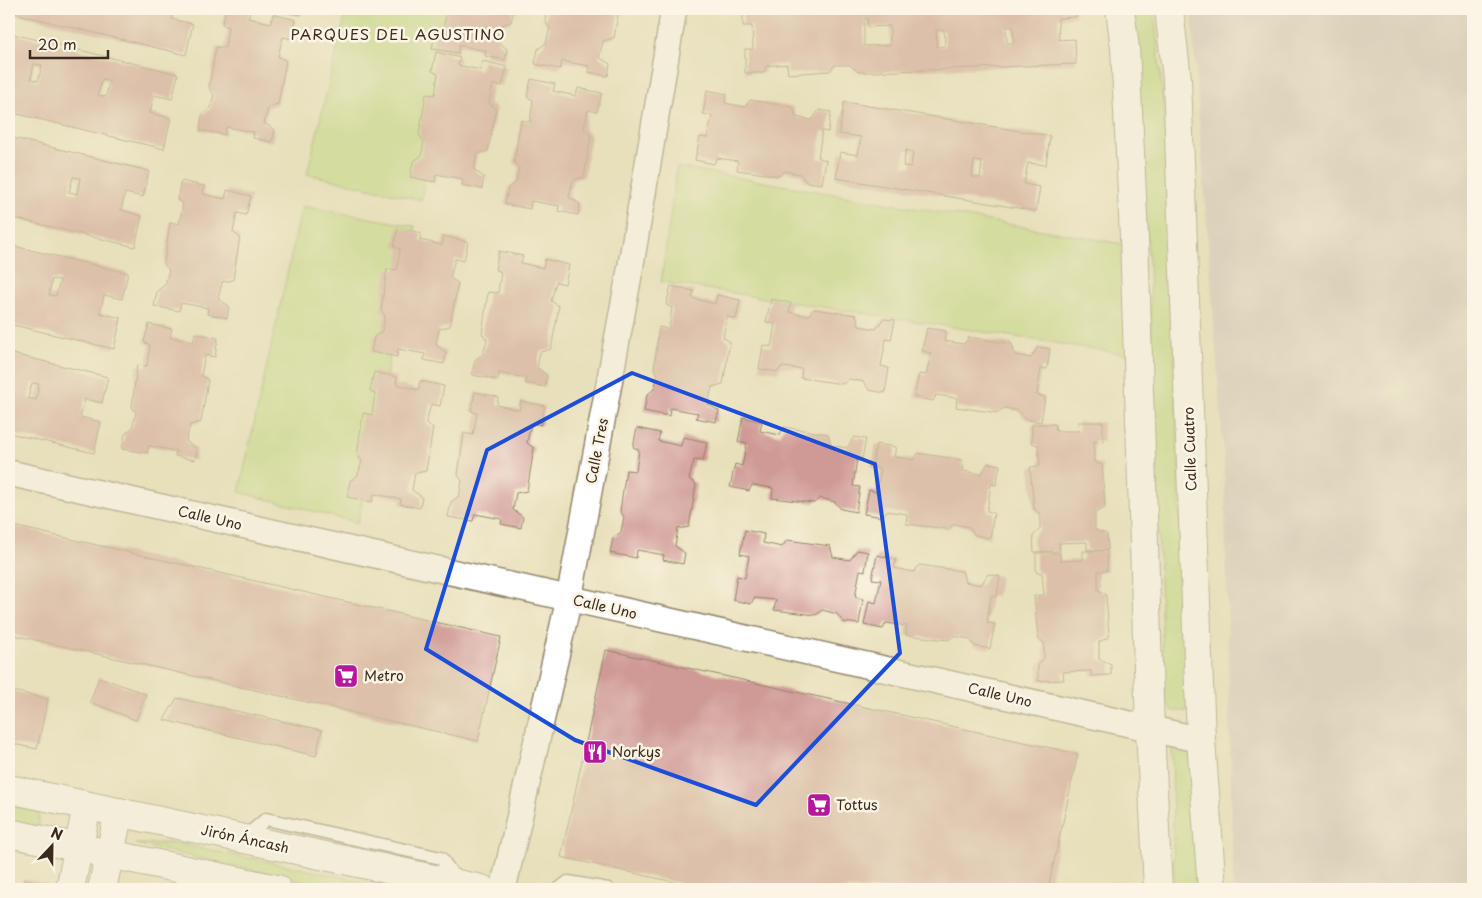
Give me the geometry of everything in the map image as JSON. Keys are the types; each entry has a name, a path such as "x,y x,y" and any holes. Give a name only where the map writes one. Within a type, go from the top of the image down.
{"street":[{"name":"Calle Tres","path":"504,889 569,599 630,270 674,9"},
{"path":"1120,9 1125,48 1134,237 1150,729 1158,889"},
{"name":"Calle Cuatro","path":"1169,9 1177,79 1201,740 1212,889"},
{"name":"Calle Uno","path":"9,473 1201,740"},
{"name":"Jirón Áncash","path":"9,789 470,887"},
{"path":"70,889 88,806"},
{"path":"102,889 119,812"},
{"path":"9,833 277,889"}],"lane":[{"path":"559,889 568,882 608,889"}],"highlighted area":[{"path":"632,373 875,464 900,653 756,805 575,740 426,649 487,450"}],"shaded area":[{"path":"1191,9 1473,9 1473,889 1233,889 1224,461"}],"green space":[{"path":"347,9 454,9 421,200 307,174"},
{"path":"1128,9 1154,9 1167,142 1187,711 1172,711 1164,697 1149,262"},
{"path":"677,167 1123,244 1132,355 661,282"},
{"path":"302,206 415,226 358,523 239,492"},
{"path":"1185,745 1193,756 1198,889 1174,889 1172,747"},
{"path":"9,805 39,812 39,832 9,826"},
{"path":"175,843 402,889 337,889 135,844"}],"building":[{"path":"9,9 174,9 172,19 193,24 186,55 9,12"},
{"path":"226,9 250,11 248,18 271,23 273,14 296,20 292,39 283,37 278,56 286,61 278,104 268,107 264,123 275,130 272,142 253,138 254,132 226,127 225,135 200,130 202,115 210,109 214,95 209,88 216,47 225,48 228,27 222,24"},
{"path":"282,9 302,9 301,15 281,12"},
{"path":"444,9 514,9 511,22 501,25 497,41 507,49 505,60 485,56 486,51 459,45 458,53 432,49 435,33 443,27 447,13"},
{"path":"547,9 619,9 614,38 603,41 599,57 610,64 608,76 588,72 589,66 562,61 560,69 535,64 538,49 546,43 550,28 545,22"},
{"path":"743,9 783,11 784,9 1076,9 1076,17 1058,18 1059,40 1075,39 1076,64 873,72 858,72 850,65 835,65 830,71 788,74 787,64 766,66 764,73 745,73 745,49 753,49 752,26 743,26","holes":["864,18 867,18 868,27 890,26 890,45 864,46","1006,27 1013,27 1014,43 1007,43","936,30 944,30 945,46 937,47"]},
{"path":"9,33 178,74 172,99 154,95 150,113 171,118 164,149 9,112","holes":["34,64 42,65 38,81 31,79","102,79 109,81 106,97 98,95"]},
{"path":"436,52 460,58 458,65 480,70 483,61 507,67 502,86 493,84 489,103 496,108 488,151 477,154 474,170 484,177 482,189 462,185 463,179 436,174 435,182 410,177 413,162 421,156 424,142 419,135 426,94 435,95 438,74 432,71"},
{"path":"531,79 555,84 553,91 576,96 578,88 602,93 597,112 588,110 584,129 591,135 584,177 573,180 569,197 580,204 578,215 558,211 559,206 531,201 530,209 505,204 508,188 516,182 519,168 514,162 521,120 530,122 533,100 527,97"},
{"path":"707,90 727,94 725,103 745,107 750,100 793,107 796,117 812,120 819,110 831,112 828,132 822,131 818,158 826,160 822,184 806,182 800,174 785,171 779,176 737,170 738,161 717,158 714,164 695,160 700,137 707,138 712,116 703,114"},
{"path":"844,102 1050,136 1046,165 1028,163 1024,184 1040,187 1036,211 836,178 840,152 858,155 861,137 839,134","holes":["906,150 913,152 911,167 903,166","974,161 982,162 980,178 972,177"]},
{"path":"9,137 149,171 143,197 125,193 121,210 142,216 135,247 9,217 9,178 12,162 9,162","holes":["73,177 80,178 77,194 69,192"]},
{"path":"181,181 204,186 203,194 225,199 227,190 251,196 246,215 237,213 233,232 240,237 233,280 222,282 218,299 229,306 227,318 207,314 208,308 181,303 179,311 154,306 157,291 165,285 169,270 164,264 170,222 179,224 183,203 177,200"},
{"path":"398,227 421,233 420,240 442,245 444,236 468,242 464,261 455,259 450,278 458,283 450,326 439,329 436,345 446,352 444,364 424,360 425,354 398,349 397,357 371,352 374,337 382,331 385,316 381,310 387,269 397,270 400,249 394,246"},
{"path":"9,245 128,273 122,299 104,295 100,313 121,318 114,349 9,324","holes":["52,279 60,280 56,296 49,295"]},
{"path":"499,251 523,256 521,263 543,268 545,259 569,265 565,284 556,282 551,301 559,306 551,349 540,352 537,368 547,375 545,387 525,383 526,378 499,373 498,380 472,375 475,360 483,354 487,340 482,333 488,292 498,293 501,272 495,269"},
{"path":"671,286 694,291 692,298 715,304 717,295 740,300 736,319 727,317 723,337 730,342 723,384 712,387 708,404 719,411 716,422 696,418 698,413 670,408 669,416 644,411 647,395 654,389 658,375 654,369 659,327 669,329 672,308 666,305"},
{"path":"771,299 791,303 789,312 808,316 813,309 856,315 859,326 876,329 883,319 895,320 891,340 886,339 881,366 889,368 885,393 869,390 864,382 849,379 843,384 801,378 802,369 781,367 778,372 759,369 763,345 771,347 775,324 766,322"},
{"path":"149,324 172,329 170,337 193,342 195,333 218,338 215,357 205,355 201,375 208,380 201,422 190,425 186,441 197,449 195,460 175,456 176,451 149,446 147,453 122,449 125,434 132,428 136,413 132,407 137,365 147,366 150,345 144,342"},
{"path":"927,328 946,331 944,341 964,344 969,337 1012,344 1015,355 1031,358 1038,347 1050,349 1047,369 1041,368 1037,395 1045,397 1041,422 1025,419 1019,411 1004,408 998,413 956,407 957,398 936,395 933,401 914,397 919,374 926,375 931,353 922,351"},
{"path":"9,353 108,377 102,403 85,399 80,417 101,422 94,453 9,433","holes":["32,383 39,384 36,400 28,398"]},
{"path":"374,372 397,377 396,384 418,390 420,381 444,386 440,406 431,404 426,423 433,428 426,471 415,473 412,490 422,497 420,508 400,504 401,499 374,494 372,502 347,497 350,481 358,475 362,461 357,455 363,413 372,415 375,393 370,391"},
{"path":"475,392 498,397 497,405 519,410 521,401 545,406 541,425 531,423 527,443 534,448 527,491 516,493 513,510 523,517 521,528 501,524 502,519 475,514 473,521 448,517 451,502 459,496 462,481 458,475 464,433 473,435 477,413 471,411"},
{"path":"743,417 762,422 760,431 780,435 784,427 828,434 831,445 847,448 854,437 866,439 862,459 857,458 853,486 860,487 856,512 841,509 835,502 820,498 814,503 772,498 773,488 752,485 749,491 730,487 735,464 742,466 747,443 738,442"},
{"path":"1078,422 1103,422 1103,442 1094,441 1094,462 1102,465 1105,508 1095,513 1095,530 1107,534 1108,550 1087,550 1087,542 1059,543 1060,551 1034,552 1033,536 1040,529 1040,514 1034,509 1030,467 1040,466 1038,445 1032,443 1032,424 1055,424 1056,431 1079,431"},
{"path":"637,428 660,433 658,441 681,446 683,437 707,442 703,461 694,460 689,479 696,484 689,527 678,529 675,546 685,553 683,564 663,560 664,555 637,550 636,558 610,553 613,538 621,532 624,517 620,511 626,470 636,471 639,450 633,447"},
{"path":"876,444 896,447 894,457 914,460 918,453 962,460 964,471 981,474 988,463 1000,465 996,485 991,484 987,511 994,513 990,538 975,535 969,527 954,524 948,529 906,524 907,514 886,511 883,517 864,514 869,490 876,492 881,469 872,467"},
{"path":"9,525 501,637 478,741 9,634"},
{"path":"745,530 764,534 763,543 782,547 787,540 830,546 833,557 850,560 857,550 868,552 865,571 860,570 855,597 863,599 859,624 843,622 837,614 822,610 816,615 774,610 776,600 754,598 751,604 733,600 737,576 745,578 749,556 740,554"},
{"path":"1083,551 1107,551 1107,571 1098,571 1098,590 1106,594 1109,637 1099,642 1099,659 1111,664 1111,675 1091,676 1091,671 1063,672 1064,680 1038,681 1038,665 1044,658 1044,643 1038,638 1034,596 1044,595 1042,573 1036,572 1036,553 1060,553 1060,561 1083,560"},
{"path":"877,555 896,559 894,568 914,572 919,565 962,571 965,582 981,585 988,574 1000,576 997,596 991,596 987,623 995,624 990,649 975,646 969,639 954,636 948,640 906,635 907,626 886,623 883,629 864,625 869,601 876,603 881,580 872,579"},
{"name":"Tottus","path":"606,650 1078,754 1048,889 706,889 561,857"},
{"path":"99,677 146,694 136,720 90,702"},
{"path":"9,690 48,699 37,749 9,743"},
{"path":"177,698 322,730 316,756 164,720"},
{"path":"24,879 47,884 48,889 22,889"}],"place":[{"name":"Metro","path":"346,676"},
{"name":"Norkys","path":"595,752"},
{"name":"Tottus","path":"819,805"}],"district":[{"name":"PARQUES DEL AGUSTINO","path":"398,35"}]}
